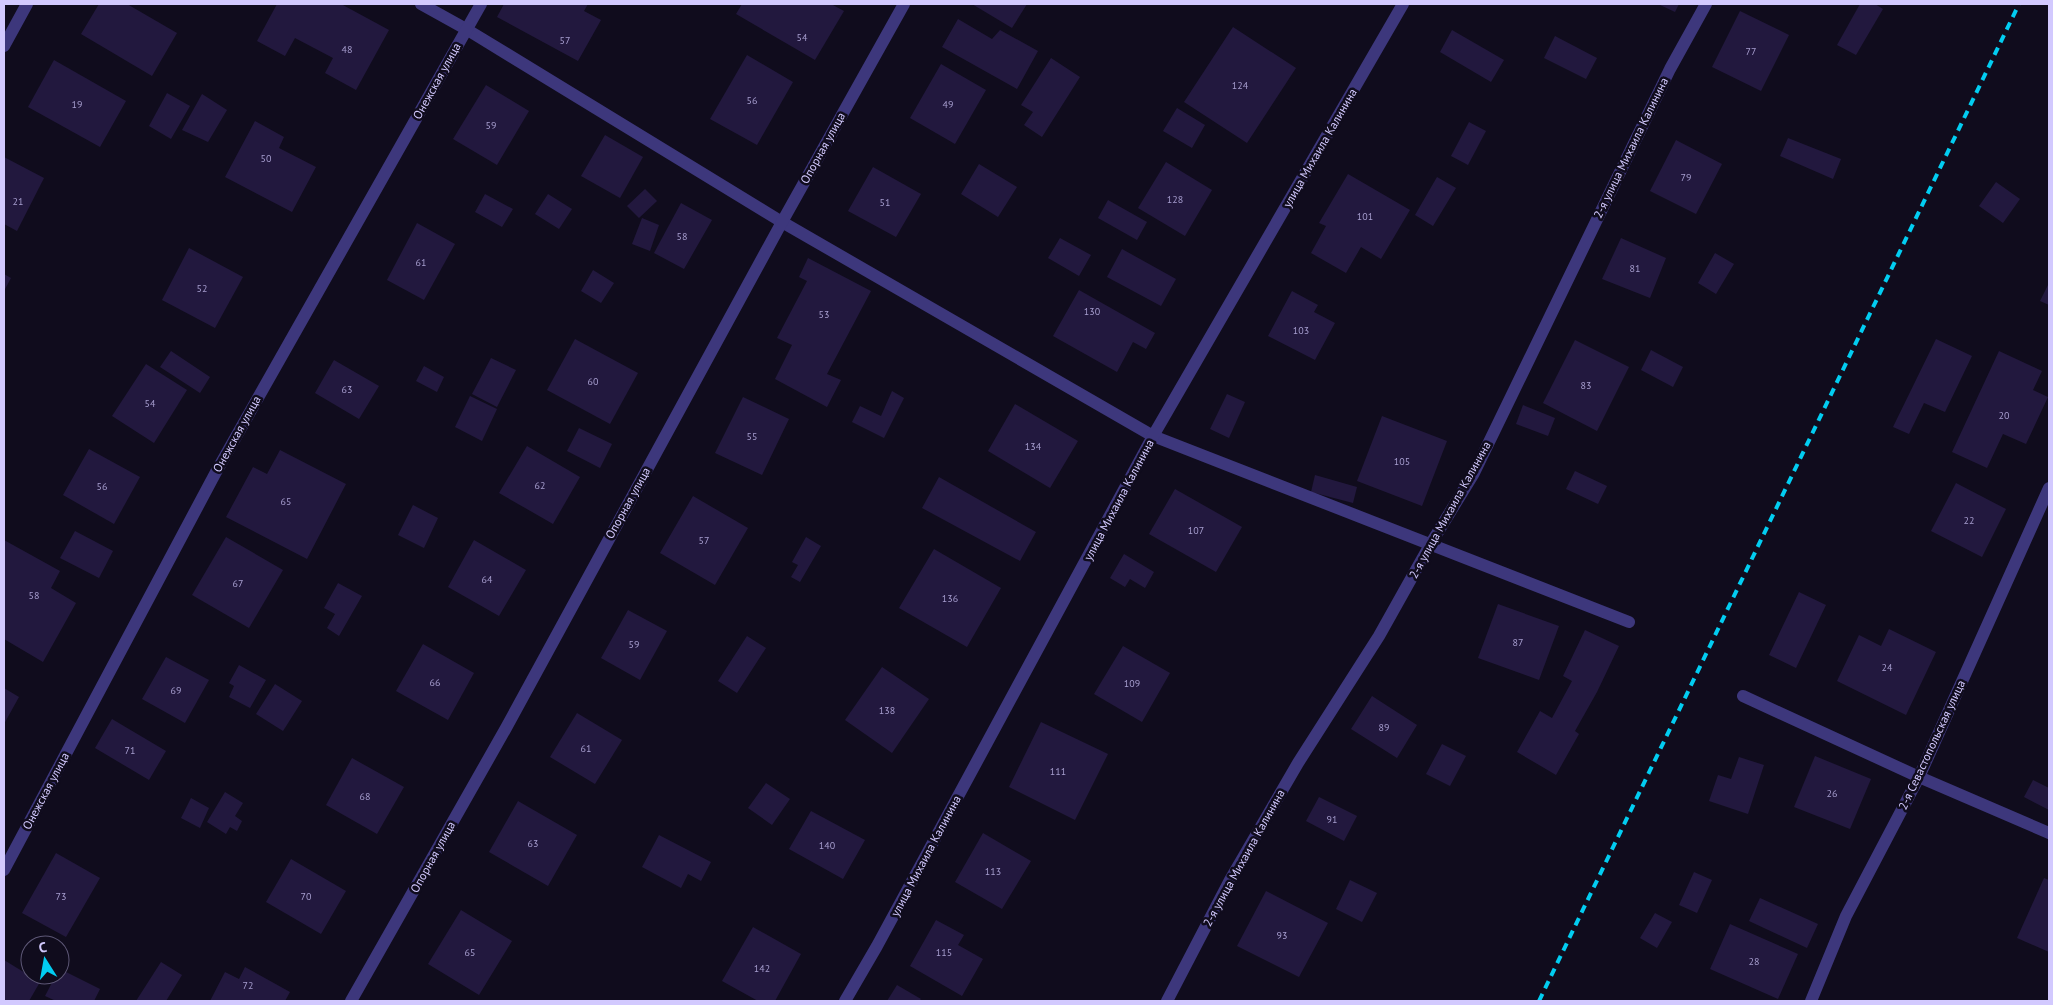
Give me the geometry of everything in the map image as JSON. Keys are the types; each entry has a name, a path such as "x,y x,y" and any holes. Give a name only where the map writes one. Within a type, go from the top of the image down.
{"street":[{"path":"4,46 28,4"},
{"path":"421,4 466,29 782,222 1153,436 1629,622"},
{"name":"Онежская улица","path":"4,870 216,472 480,4"},
{"name":"Опорная улица","path":"351,1001 506,728 782,222 904,4"},
{"name":"улица Михаила Калинина","path":"845,1001 882,937 1153,436 1403,4"},
{"name":"2-я улица Михаила Калинина","path":"1167,1001 1230,880 1278,796 1379,636 1474,472 1670,69 1706,4"},
{"name":"2-я Севастопольская улица","path":"1812,1001 1846,916 1919,777 2049,488"},
{"path":"1743,696 1919,777 2049,833"}],"building":[{"path":"99,4 127,4 177,33 152,76 81,34"},
{"path":"277,4 341,4 389,30 356,90 325,73 333,58 295,38 285,56 257,41"},
{"path":"504,4 588,4 584,11 601,20 578,61 497,17"},
{"path":"742,4 831,4 844,11 815,60 736,14"},
{"path":"972,4 1027,4 1012,28"},
{"path":"1658,4 1679,4 1675,12"},
{"path":"1860,4 1875,4 1883,9 1856,55 1837,45"},
{"path":"1740,11 1789,35 1761,91 1712,67"},
{"path":"958,19 992,39 1000,30 1038,51 1017,89 942,47"},
{"path":"1233,27 1296,68 1247,143 1184,102"},
{"path":"1452,30 1504,60 1491,82 1440,52"},
{"path":"1555,36 1597,58 1586,79 1544,58"},
{"path":"747,55 793,82 757,145 710,119"},
{"path":"1051,58 1080,77 1042,137 1024,125 1033,112 1021,105"},
{"path":"54,60 126,101 100,147 28,107"},
{"path":"941,64 986,90 955,144 910,118"},
{"path":"486,85 529,111 497,165 453,139"},
{"path":"167,93 190,106 171,139 149,126"},
{"path":"202,94 227,110 208,142 182,130"},
{"path":"1177,108 1205,125 1192,148 1163,131"},
{"path":"255,121 284,137 279,148 316,167 292,212 225,177"},
{"path":"1469,122 1486,131 1468,165 1451,156"},
{"path":"605,135 643,157 620,198 581,176"},
{"path":"1788,138 1841,159 1833,179 1780,156"},
{"path":"1676,140 1722,164 1696,214 1650,191"},
{"path":"4,157 44,178 17,231 4,224"},
{"path":"1166,162 1212,190 1185,236 1138,208"},
{"path":"979,164 1017,187 998,217 961,194"},
{"path":"873,167 921,194 896,237 848,211"},
{"path":"1348,174 1410,210 1381,259 1361,247 1346,273 1311,253 1326,226 1319,223"},
{"path":"1437,177 1456,188 1433,226 1415,215"},
{"path":"1996,182 2020,199 2003,223 1979,206"},
{"path":"645,189 657,201 639,218 627,206"},
{"path":"485,194 513,209 502,227 475,212"},
{"path":"548,194 572,209 559,229 535,214"},
{"path":"1108,200 1147,222 1137,240 1098,218"},
{"path":"681,203 712,220 684,269 654,253"},
{"path":"642,218 659,225 650,251 632,244"},
{"path":"417,223 455,244 424,300 387,280"},
{"path":"1060,238 1091,255 1079,276 1048,258"},
{"path":"1621,238 1666,258 1650,298 1602,279"},
{"path":"189,248 243,277 215,328 162,300"},
{"path":"1122,249 1176,279 1161,306 1107,277"},
{"path":"1715,253 1734,264 1716,294 1698,283"},
{"path":"808,258 871,291 827,374 841,380 827,407 775,379 792,345 777,338 807,281 799,277"},
{"path":"593,270 614,283 601,303 581,291"},
{"path":"4,274 11,278 4,291"},
{"path":"2049,283 2049,305 2040,301"},
{"path":"1079,290 1155,333 1146,349 1133,342 1117,372 1053,336"},
{"path":"1292,291 1318,305 1314,312 1335,323 1315,360 1268,336"},
{"path":"575,339 638,373 610,424 547,390"},
{"path":"1936,339 1972,356 1945,412 1924,403 1909,434 1893,427"},
{"path":"1575,340 1629,367 1597,431 1543,403"},
{"path":"1651,350 1683,367 1673,387 1641,370"},
{"path":"171,351 210,377 200,393 160,367"},
{"path":"1999,351 2042,371 2033,390 2048,397 2026,444 2003,434 1987,468 1952,452"},
{"path":"491,358 516,370 497,407 472,394"},
{"path":"334,360 379,386 359,419 315,393"},
{"path":"146,364 187,390 154,443 112,416"},
{"path":"424,366 444,377 437,392 416,381"},
{"path":"892,391 904,398 884,438 852,422 860,406 881,416"},
{"path":"1227,394 1245,402 1229,438 1210,429"},
{"path":"470,396 497,409 482,441 455,427"},
{"path":"743,397 789,419 762,475 715,453"},
{"path":"1015,404 1078,441 1050,488 988,451"},
{"path":"1523,405 1555,418 1548,436 1516,424"},
{"path":"1382,416 1447,441 1422,506 1357,481"},
{"path":"579,428 612,444 600,468 567,451"},
{"path":"527,446 580,477 553,524 499,493"},
{"path":"89,449 140,477 114,524 63,495"},
{"path":"280,450 346,484 307,559 226,517 253,467 267,474"},
{"path":"1575,471 1607,486 1598,504 1566,489"},
{"path":"1315,475 1357,487 1353,503 1311,492"},
{"path":"939,477 1036,532 1020,561 922,508"},
{"path":"1956,483 2006,509 1982,557 1931,531"},
{"path":"1175,489 1242,527 1216,572 1149,534"},
{"path":"693,496 748,528 715,585 660,553"},
{"path":"413,505 438,518 424,548 398,535"},
{"path":"75,531 113,551 99,578 60,558"},
{"path":"226,537 283,570 249,628 192,595"},
{"path":"806,537 821,546 800,582 791,577 798,565 792,562"},
{"path":"4,540 60,571 51,588 76,603 43,662 4,639"},
{"path":"474,540 526,570 499,616 448,587"},
{"path":"934,549 1001,588 967,647 899,608"},
{"path":"1124,554 1154,572 1145,588 1130,579 1125,587 1110,578"},
{"path":"338,583 362,596 339,636 327,628 335,614 324,608"},
{"path":"1799,592 1826,605 1796,668 1769,655"},
{"path":"1498,604 1559,626 1539,680 1478,658"},
{"path":"628,610 667,631 640,680 601,658"},
{"path":"1889,629 1936,652 1906,715 1837,681 1859,635 1881,646"},
{"path":"1585,630 1619,646 1597,692 1575,731 1579,734 1556,775 1517,752 1540,711 1552,718 1572,681 1563,676"},
{"path":"747,636 766,648 737,693 718,681"},
{"path":"423,644 474,673 448,720 396,691"},
{"path":"1123,646 1170,673 1142,722 1094,694"},
{"path":"166,657 209,680 185,723 142,699"},
{"path":"239,665 266,680 250,708 229,697 234,686 229,683"},
{"path":"882,667 929,699 892,753 845,720"},
{"path":"275,684 302,701 283,731 256,714"},
{"path":"4,688 19,697 4,724"},
{"path":"1372,696 1417,725 1397,758 1351,729"},
{"path":"577,713 622,740 595,784 550,757"},
{"path":"112,719 166,751 149,780 95,748"},
{"path":"1041,722 1108,754 1075,820 1009,787"},
{"path":"1442,744 1466,756 1450,786 1426,774"},
{"path":"1815,756 1871,779 1850,829 1794,807"},
{"path":"1739,757 1764,765 1748,814 1709,801 1718,775 1731,779"},
{"path":"352,758 404,787 377,834 326,805"},
{"path":"2033,780 2049,788 2049,810 2024,797"},
{"path":"766,783 790,799 772,825 748,808"},
{"path":"225,792 243,803 235,816 242,821 237,831 230,827 226,834 207,822"},
{"path":"1319,797 1357,816 1344,841 1306,821"},
{"path":"191,798 209,808 200,828 181,818"},
{"path":"518,801 577,835 548,886 489,852"},
{"path":"811,811 865,840 843,879 789,849"},
{"path":"983,833 1031,861 1002,909 955,882"},
{"path":"659,835 711,862 701,881 688,874 681,888 642,867"},
{"path":"56,853 100,878 67,935 62,935 22,913"},
{"path":"291,859 346,891 321,934 266,902"},
{"path":"1694,872 1712,880 1697,913 1679,905"},
{"path":"2044,878 2049,880 2049,952 2017,938"},
{"path":"1350,880 1377,893 1362,922 1336,909"},
{"path":"1266,891 1328,923 1299,977 1237,946"},
{"path":"1760,898 1818,924 1807,948 1749,921"},
{"path":"461,910 512,941 479,995 428,964"},
{"path":"1655,913 1672,922 1657,948 1640,938"},
{"path":"936,920 964,935 958,945 983,959 962,996 910,966"},
{"path":"1730,924 1798,954 1778,999 1710,969"},
{"path":"753,927 801,954 775,1001 758,1001 722,981"},
{"path":"4,960 20,970 20,985 38,985 29,1001 4,1001"},
{"path":"161,962 182,975 166,1001 136,1001"},
{"path":"245,967 290,992 285,1001 210,1001 225,972 239,979"},
{"path":"70,974 100,989 94,1001 56,1001 45,996 51,985 70,985"},
{"path":"897,985 921,999 919,1001 887,1001"}],"railway":[{"path":"1539,1001 2019,4"}]}
